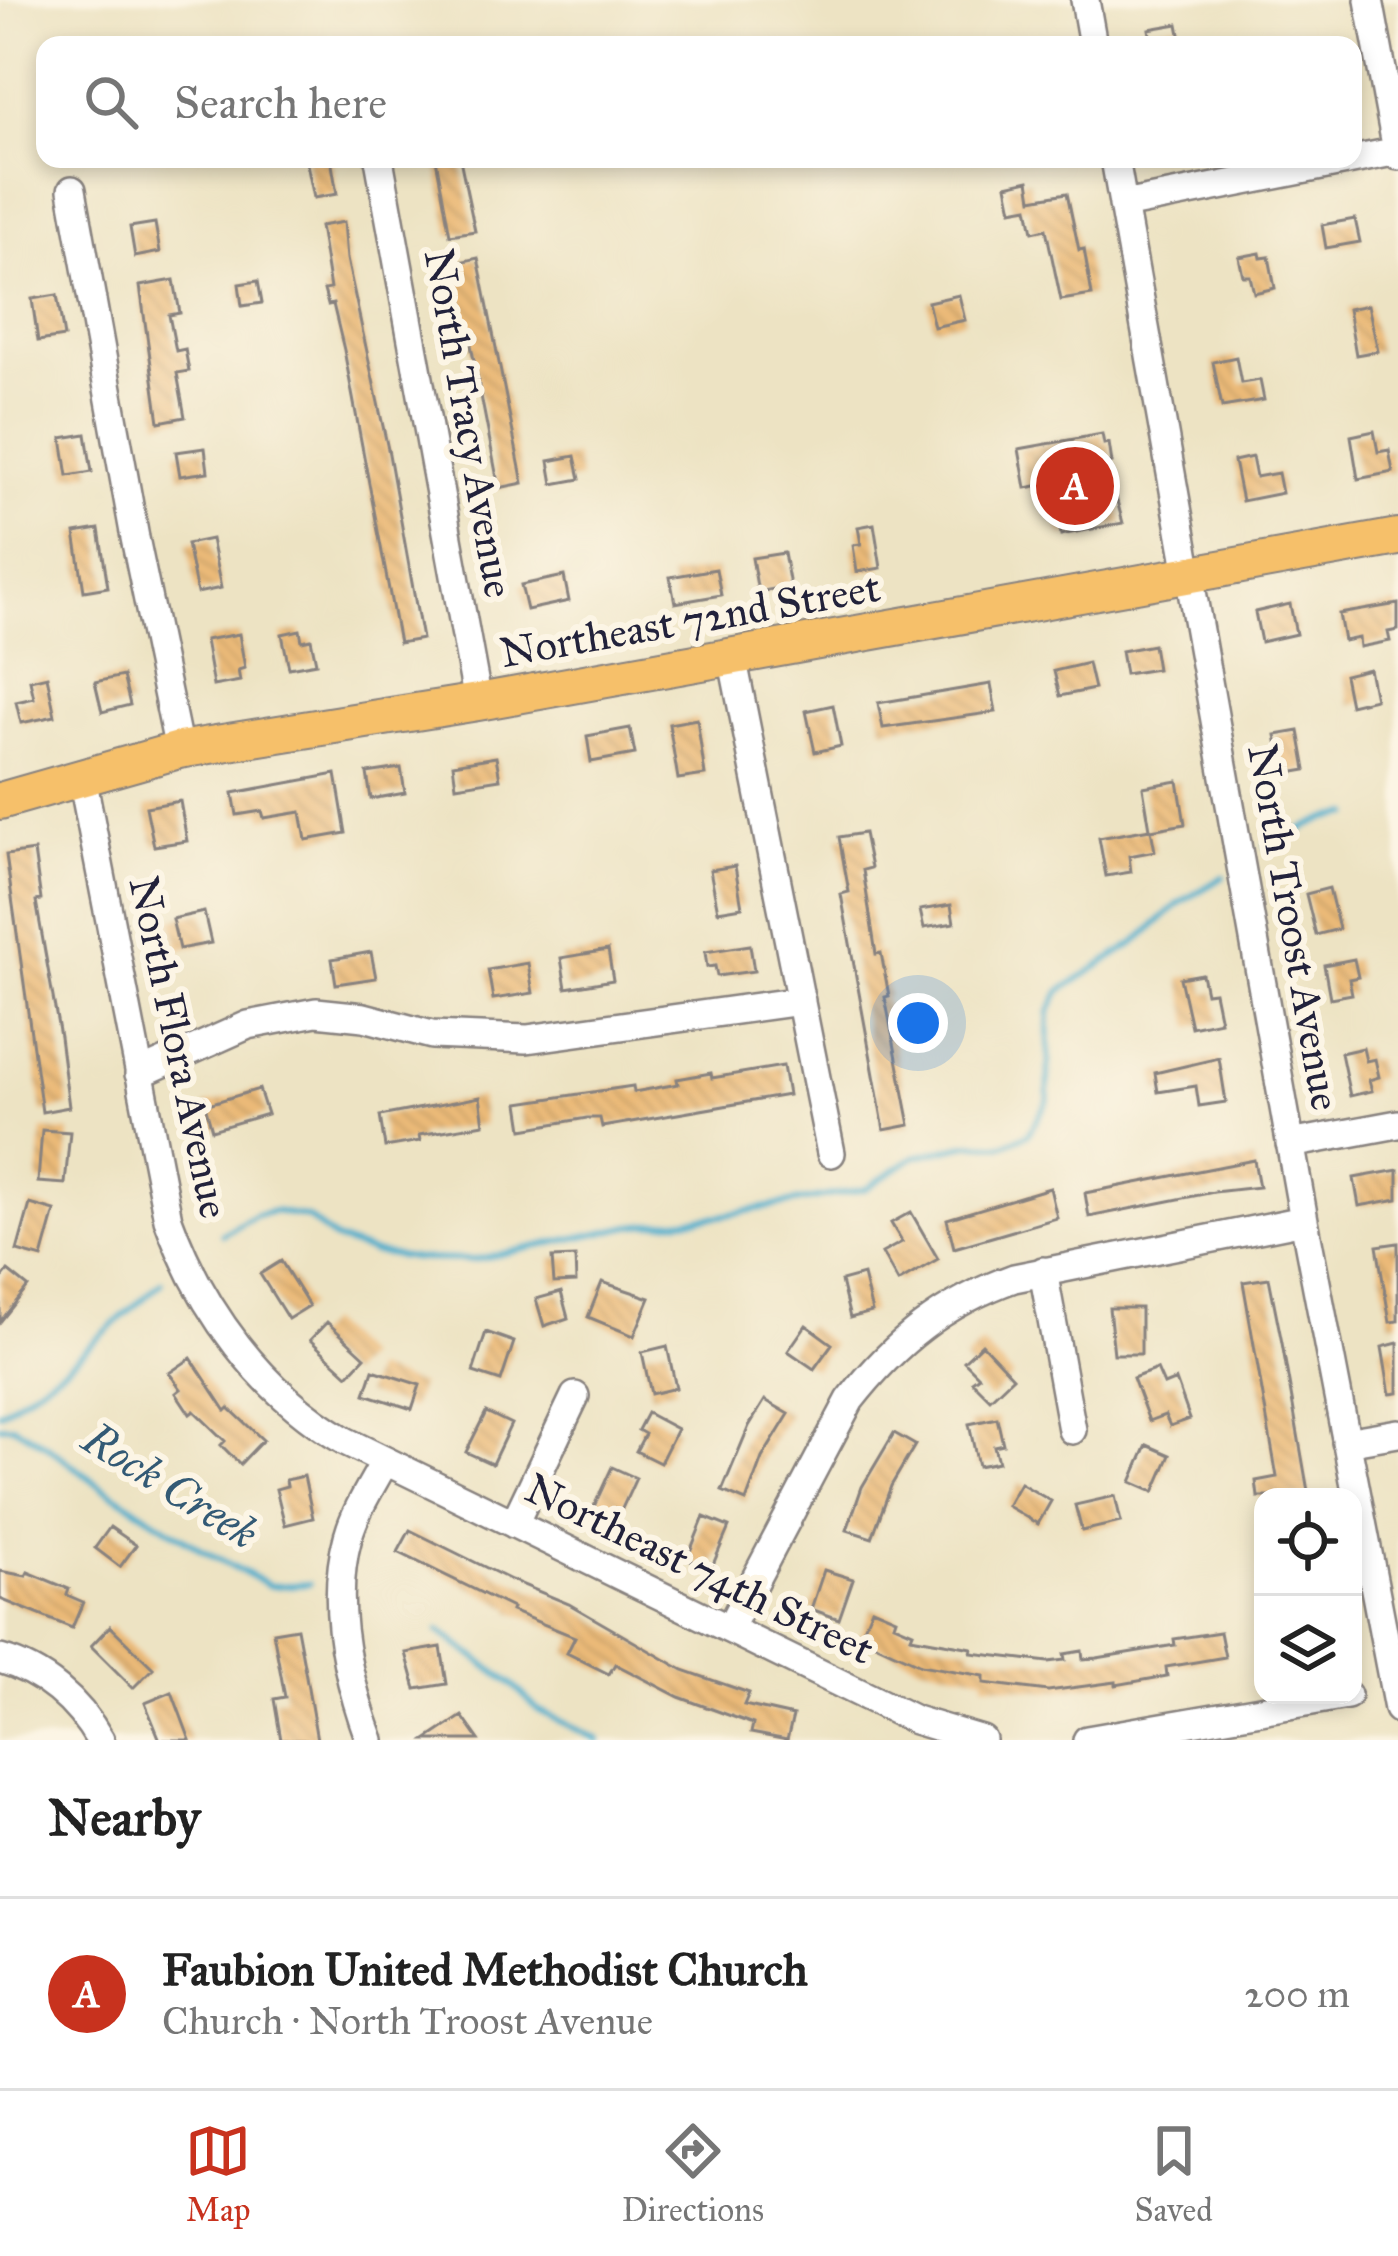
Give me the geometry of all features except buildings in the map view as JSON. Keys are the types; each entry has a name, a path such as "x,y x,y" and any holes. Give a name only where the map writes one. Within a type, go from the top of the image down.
{"main road":[{"name":"Northeast 72nd Street","path":"0,801 178,750 478,702 1398,537"}],"street":[{"path":"1085,0 1092,36"},
{"path":"1362,159 1398,152 1369,0"},
{"name":"North Tracy Avenue","path":"381,168 478,702"},
{"name":"North Troost Avenue","path":"1117,168 1304,1220 1396,1698"},
{"path":"1123,205 1315,168"},
{"path":"73,190 178,750"},
{"path":"732,656 831,1154"},
{"name":"North Flora Avenue","path":"82,776 168,1219 186,1264 253,1365 295,1408 332,1434 385,1461"},
{"path":"139,1074 248,1025 302,1014 340,1013 432,1035 527,1039 801,1001"},
{"path":"1291,1144 1398,1124"},
{"path":"729,1629 829,1434 874,1368 905,1337 956,1302 1043,1271 1304,1220"},
{"path":"1043,1271 1072,1430"},
{"path":"514,1524 574,1396"},
{"path":"1346,1442 1398,1433"},
{"path":"370,1740 345,1642 341,1584 350,1530 385,1461"},
{"name":"Northeast 74th Street","path":"385,1461 915,1720 982,1740"},
{"path":"0,1659 16,1664 72,1701 100,1740"},
{"path":"1362,1696 1396,1698"},
{"path":"1087,1740 1297,1704"}],"waterway":[{"path":"1266,845 1327,818 1351,814"},
{"path":"222,1234 256,1215 275,1211 308,1218 335,1240 372,1252 473,1260 631,1226 720,1216 865,1189 914,1157 969,1144 1003,1145 1028,1134 1048,1101 1049,1013 1060,991 1223,877"},
{"path":"0,1413 64,1368 162,1282"},
{"name":"Rock Creek","path":"0,1426 13,1426 47,1446 204,1551 270,1586 309,1584"},
{"name":"Rock Creek","path":"439,1631 512,1684 538,1710 599,1740"}],"place":[{"name":"Faubion United Methodist Church","path":"1075,486"}]}
